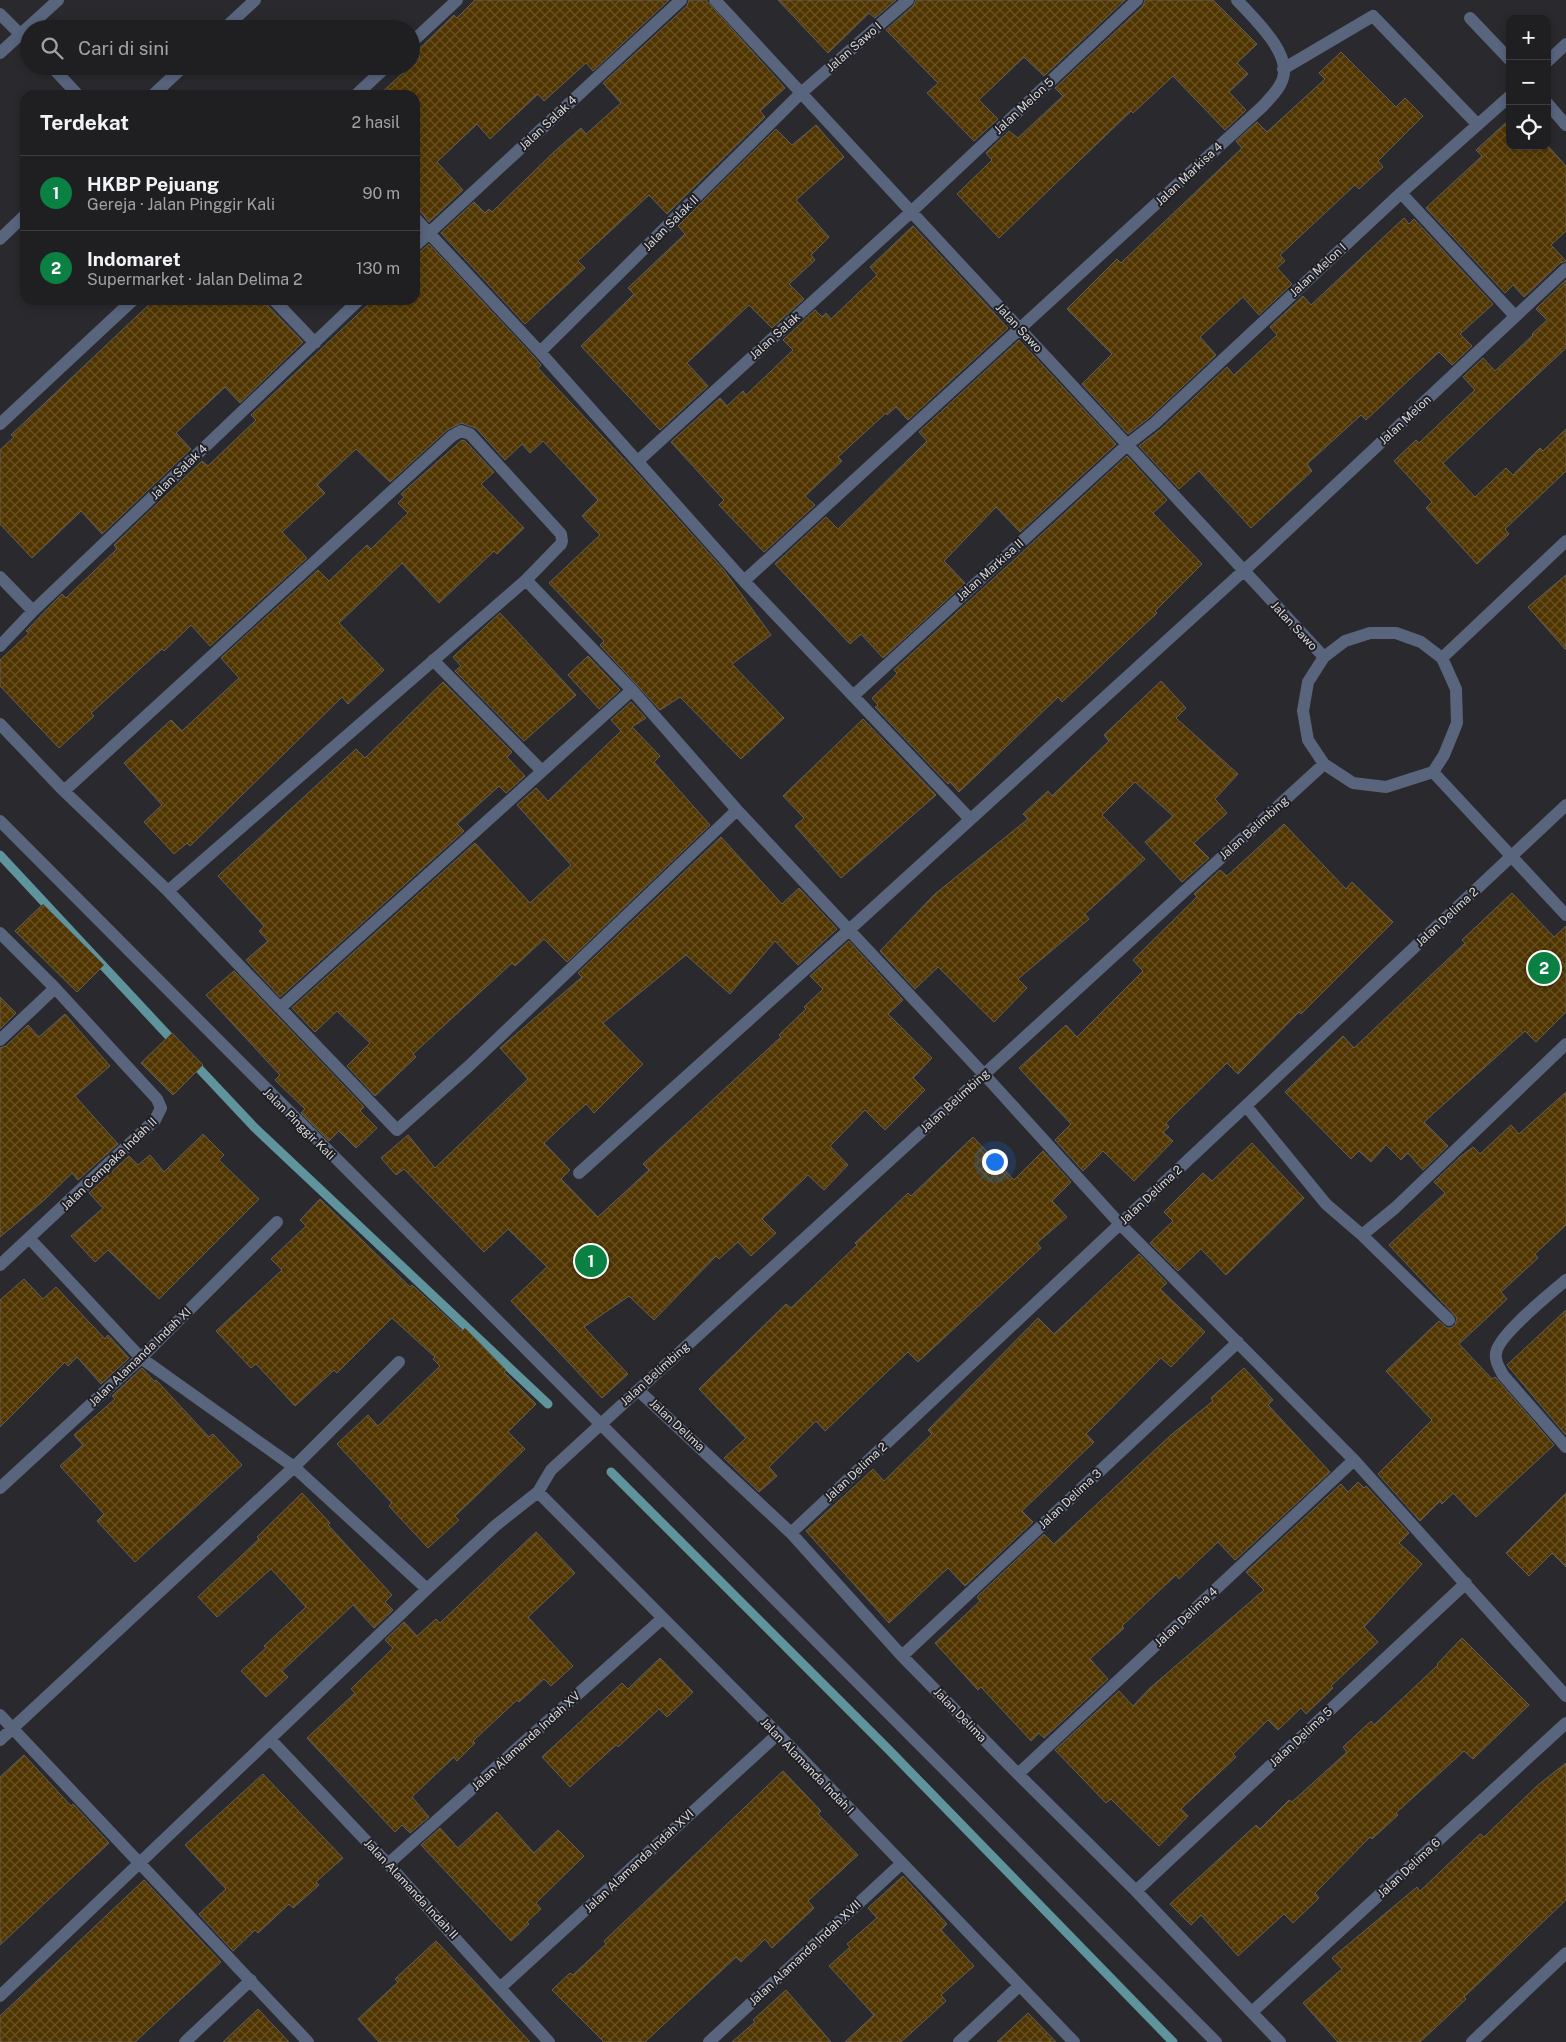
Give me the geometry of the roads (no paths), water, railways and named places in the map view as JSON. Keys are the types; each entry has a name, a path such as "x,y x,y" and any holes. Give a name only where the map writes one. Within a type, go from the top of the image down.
{"street":[{"path":"41,20 58,0"},
{"path":"234,20 255,0"},
{"path":"420,35 457,0"},
{"name":"Jalan Salak 4","path":"420,241 681,0"},
{"name":"Jalan Sawo","path":"715,0 1324,657"},
{"name":"Jalan Sawo I","path":"801,93 908,0"},
{"name":"Jalan Melon 5","path":"911,212 1137,0"},
{"path":"1237,0 1276,44 1284,61 1283,69"},
{"path":"0,14 20,34"},
{"path":"1283,69 1373,16 1478,125"},
{"path":"1470,18 1506,56"},
{"path":"0,52 20,42"},
{"path":"1549,60 1566,44"},
{"name":"Jalan Markisa 4","path":"744,581 1263,106 1275,92 1284,77 1283,69"},
{"path":"59,75 73,90"},
{"path":"158,90 174,75"},
{"path":"361,90 377,75"},
{"name":"Jalan Salak II","path":"540,352 801,93"},
{"name":"Jalan Melon I","path":"1128,445 1155,423 1401,193 1506,100"},
{"path":"1549,105 1566,125"},
{"path":"1401,193 1515,316"},
{"name":"Jalan Salak","path":"638,460 911,212"},
{"path":"0,239 20,220"},
{"path":"420,223 638,460 744,581 970,819"},
{"name":"Jalan Melon","path":"579,1173 849,930 1243,570 1566,269"},
{"path":"0,424 128,305"},
{"path":"279,305 315,342"},
{"name":"Jalan Salak 4","path":"0,646 33,611 354,305"},
{"path":"64,791 457,432 461,431 470,434 561,534 561,544 526,580 168,892"},
{"name":"Jalan Markisa II","path":"853,696 1128,445"},
{"path":"1442,658 1566,541"},
{"path":"0,577 33,611"},
{"path":"526,580 632,690 737,810 984,1074 1120,1224 1354,1460 1566,1696"},
{"path":"1370,633 1396,633 1421,642 1442,658 1456,689 1457,723 1444,755 1433,772 1386,787 1353,783 1324,764 1308,740 1302,711 1308,682 1324,657 1345,641 1370,633"},
{"path":"433,660 542,771"},
{"path":"280,1008 632,690"},
{"path":"0,724 64,791 168,892 397,1130 469,1066 737,810"},
{"name":"Jalan Belimbing","path":"538,1492 551,1470 585,1438 1324,764"},
{"path":"1433,772 1566,915"},
{"name":"Jalan Delima 2","path":"791,1533 1566,805"},
{"name":"Jalan Pinggir Kali","path":"0,821 340,1166 601,1424 1216,2042"},
{"path":"0,933 55,988 0,1040"},
{"name":"Jalan Cempaka Indah II","path":"0,1265 30,1239 155,1120 161,1108 157,1099 55,988"},
{"path":"1362,1235 1395,1208 1566,1044"},
{"path":"1246,1106 1326,1204 1362,1235 1449,1320"},
{"name":"Jalan Alamanda Indah XI","path":"0,1488 141,1358 277,1222"},
{"path":"30,1239 141,1358 294,1468 427,1589"},
{"path":"1566,1280 1504,1337 1496,1350 1496,1362 1503,1375 1566,1447"},
{"name":"Jalan Delima 3","path":"902,1656 1238,1342"},
{"path":"0,1740 294,1468 399,1362"},
{"name":"Jalan Delima","path":"638,1390 791,1533 902,1656 1136,1891 1280,2042"},
{"name":"Jalan Delima 4","path":"1018,1774 1354,1460"},
{"path":"0,1996 427,1589 495,1526 538,1492"},
{"name":"Jalan Alamanda Indah I","path":"538,1492 778,1734 1074,2042"},
{"name":"Jalan Delima 5","path":"1136,1891 1466,1583"},
{"name":"Jalan Alamanda Indah XV","path":"388,1864 663,1618"},
{"path":"0,1714 308,2042"},
{"name":"Jalan Delima 6","path":"1252,2012 1566,1723"},
{"name":"Jalan Alamanda Indah XVI","path":"501,1988 778,1734"},
{"name":"Jalan Alamanda Indah II","path":"270,1739 388,1864 549,2042"},
{"name":"Jalan Alamanda Indah XVII","path":"708,2042 901,1864"},
{"path":"1472,2042 1566,1953"},
{"path":"185,2042 251,1980"},
{"path":"959,2042 1019,1986"}],"waterway":[{"path":"0,855 176,1044"},
{"path":"192,1061 254,1127 548,1404"},
{"path":"611,1472 888,1749 1173,2042"}],"place":[{"name":"Indomaret","path":"1544,968"},
{"name":"HKBP Pejuang","path":"591,1261"}]}
